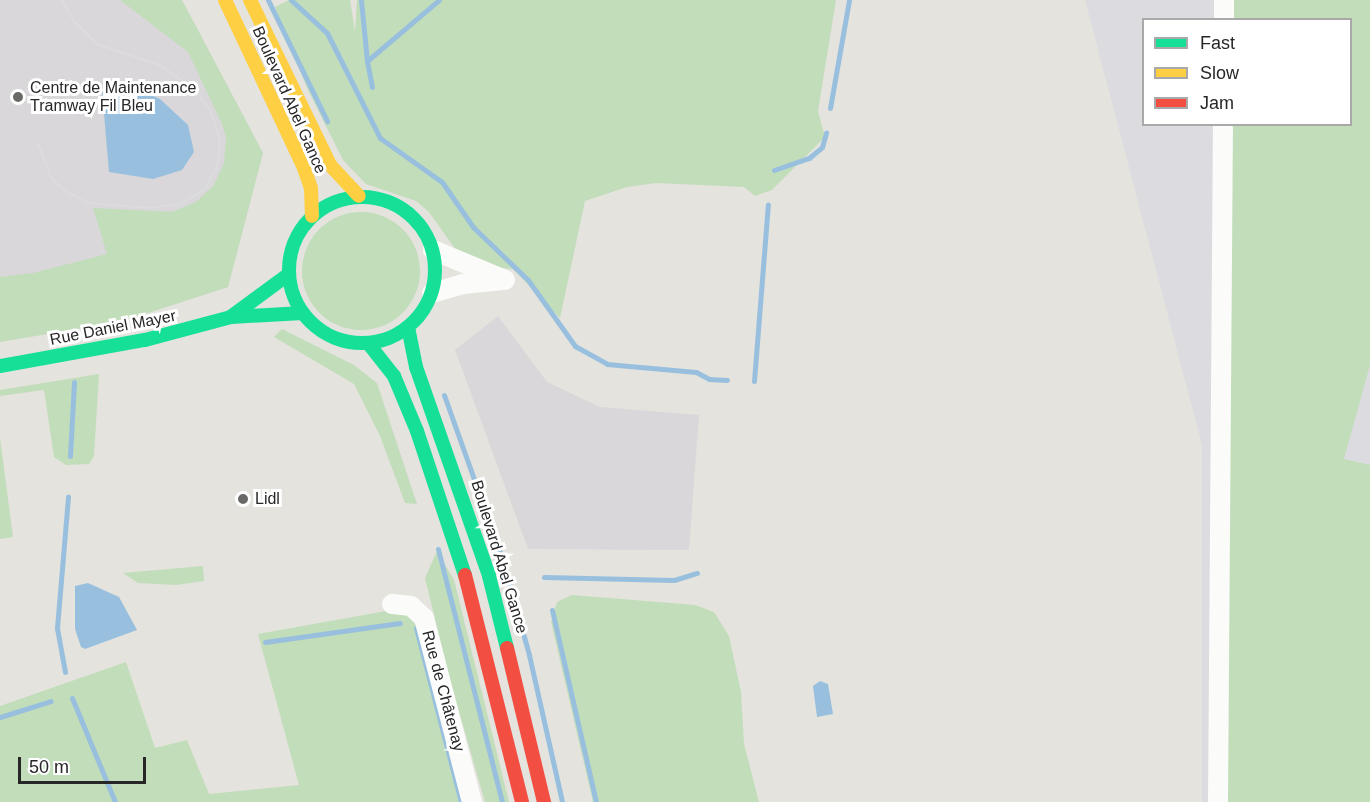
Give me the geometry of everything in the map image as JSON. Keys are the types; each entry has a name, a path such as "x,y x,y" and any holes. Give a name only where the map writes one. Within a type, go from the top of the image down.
{"main road":[{"name":"Boulevard Abel Gance","path":"225,0 304,168 310,188 312,216"},
{"name":"Boulevard Abel Gance","path":"250,0 330,165 359,196"},
{"path":"359,196 381,199 401,208 418,223 433,250 435,272 432,293 408,327 391,337 368,343 329,335 303,313 293,295 289,274 295,241 312,216 333,202 359,196"},
{"name":"Rue Daniel Mayer","path":"231,317 289,274"},
{"name":"Rue Daniel Mayer","path":"0,366 145,340 231,317 303,313"},
{"name":"Boulevard Abel Gance","path":"408,327 416,367 489,576 544,802"},
{"path":"368,343 394,376 417,431 468,583 522,802"}],"street":[{"path":"1224,0 1224,18"},
{"path":"1218,802 1223,126"},
{"path":"432,293 463,284 506,280 433,250"},
{"name":"Rue de Châtenay","path":"392,604 411,606 424,618 472,802"}],"shaded area":[{"path":"0,0 182,0 263,153 228,287 123,321 0,342"},
{"path":"1085,0 1370,0 1370,802 1202,802 1202,445"},
{"path":"498,316 547,382 600,407 699,415 689,550 528,549 455,350"}],"green space":[{"path":"120,0 182,0 263,153 228,287 123,321 0,342 0,277 33,273 107,254 93,208 172,212 196,202 214,185 224,163 226,137 222,124 188,52"},
{"path":"289,0 350,0 355,32 357,0 836,0 818,111 825,137 772,190 755,196 744,187 656,183 627,187 585,201 560,318 513,269 494,267 458,253 429,212 416,201 366,184 343,160 307,88 275,7"},
{"path":"1222,0 1370,0 1370,365 1344,459 1370,465 1370,802 1219,802 1222,126 1352,126 1352,18 1222,18"},
{"path":"361,212 384,217 403,229 415,248 420,271 415,294 403,313 384,325 361,330 338,325 319,313 307,294 302,271 307,248 319,229 338,217"},
{"path":"282,329 354,365 377,383 417,504 405,503 380,436 354,384 274,337"},
{"path":"99,374 94,456 89,464 66,465 54,457 44,390 0,396 0,390"},
{"path":"0,438 13,537 0,539"},
{"path":"437,551 454,580 509,802 485,802 450,680 425,578"},
{"path":"203,566 204,581 176,585 138,583 123,573"},
{"path":"572,595 695,605 714,612 729,636 741,692 744,744 759,802 593,802 551,622 557,602"},
{"path":"386,611 413,613 466,802 0,802 0,706 126,662 155,748 187,740 209,794 299,785 258,634"}],"water":[{"path":"117,81 160,99 188,125 194,152 182,170 153,179 109,172 102,90 107,84"},
{"path":"88,583 119,597 137,630 85,649 81,647 75,629 75,586"},
{"path":"820,681 828,684 833,714 817,717 813,686"}],"waterway":[{"path":"268,0 327,121"},
{"path":"291,0 327,33 380,138 442,182 473,227 528,280 575,346 607,364 696,372 709,379 727,380"},
{"path":"361,0 367,61"},
{"path":"372,87 367,61 439,0"},
{"path":"830,108 849,0"},
{"path":"774,170 809,158 822,147 826,133"},
{"path":"754,381 768,205"},
{"path":"70,456 74,382"},
{"path":"444,395 502,558 529,655 562,802"},
{"path":"65,672 57,628 68,496"},
{"path":"438,549 502,802"},
{"path":"544,577 674,580 697,573"},
{"path":"552,610 596,802"},
{"path":"265,642 400,623"},
{"path":"416,628 461,802"},
{"path":"72,698 115,802"},
{"path":"0,717 51,701"}],"tram line":[{"path":"38,142 52,178 65,191 89,203 150,208 181,204 205,189 217,168 220,142 216,127 210,110 193,89 161,66 98,45 74,22 62,0"}],"traffic: fast":[{"path":"362,197 376,198 390,203 403,209 414,218 423,229 429,242 434,256 435,270 434,284 429,298 423,311 414,322 403,331 390,337 376,342 362,343 348,342 334,337 321,331 310,322 301,311 295,298 290,284 289,270 290,256 295,242 301,229 310,218 321,209 334,203 348,198 362,197"},
{"path":"232,316 289,274"},
{"path":"0,366 145,340 231,317 303,313"},
{"path":"408,327 416,367 489,576 507,648"},
{"path":"368,343 394,376 417,431 465,575"}],"traffic: slow":[{"path":"225,0 304,168 311,188 312,216"},
{"path":"250,0 330,165 359,196"}],"traffic: jam":[{"path":"465,575 522,802"},
{"path":"507,648 544,802"}],"place":[{"name":"Centre de Maintenance Tramway Fil Bleu","path":"18,97"},
{"name":"Lidl","path":"243,499"}]}
